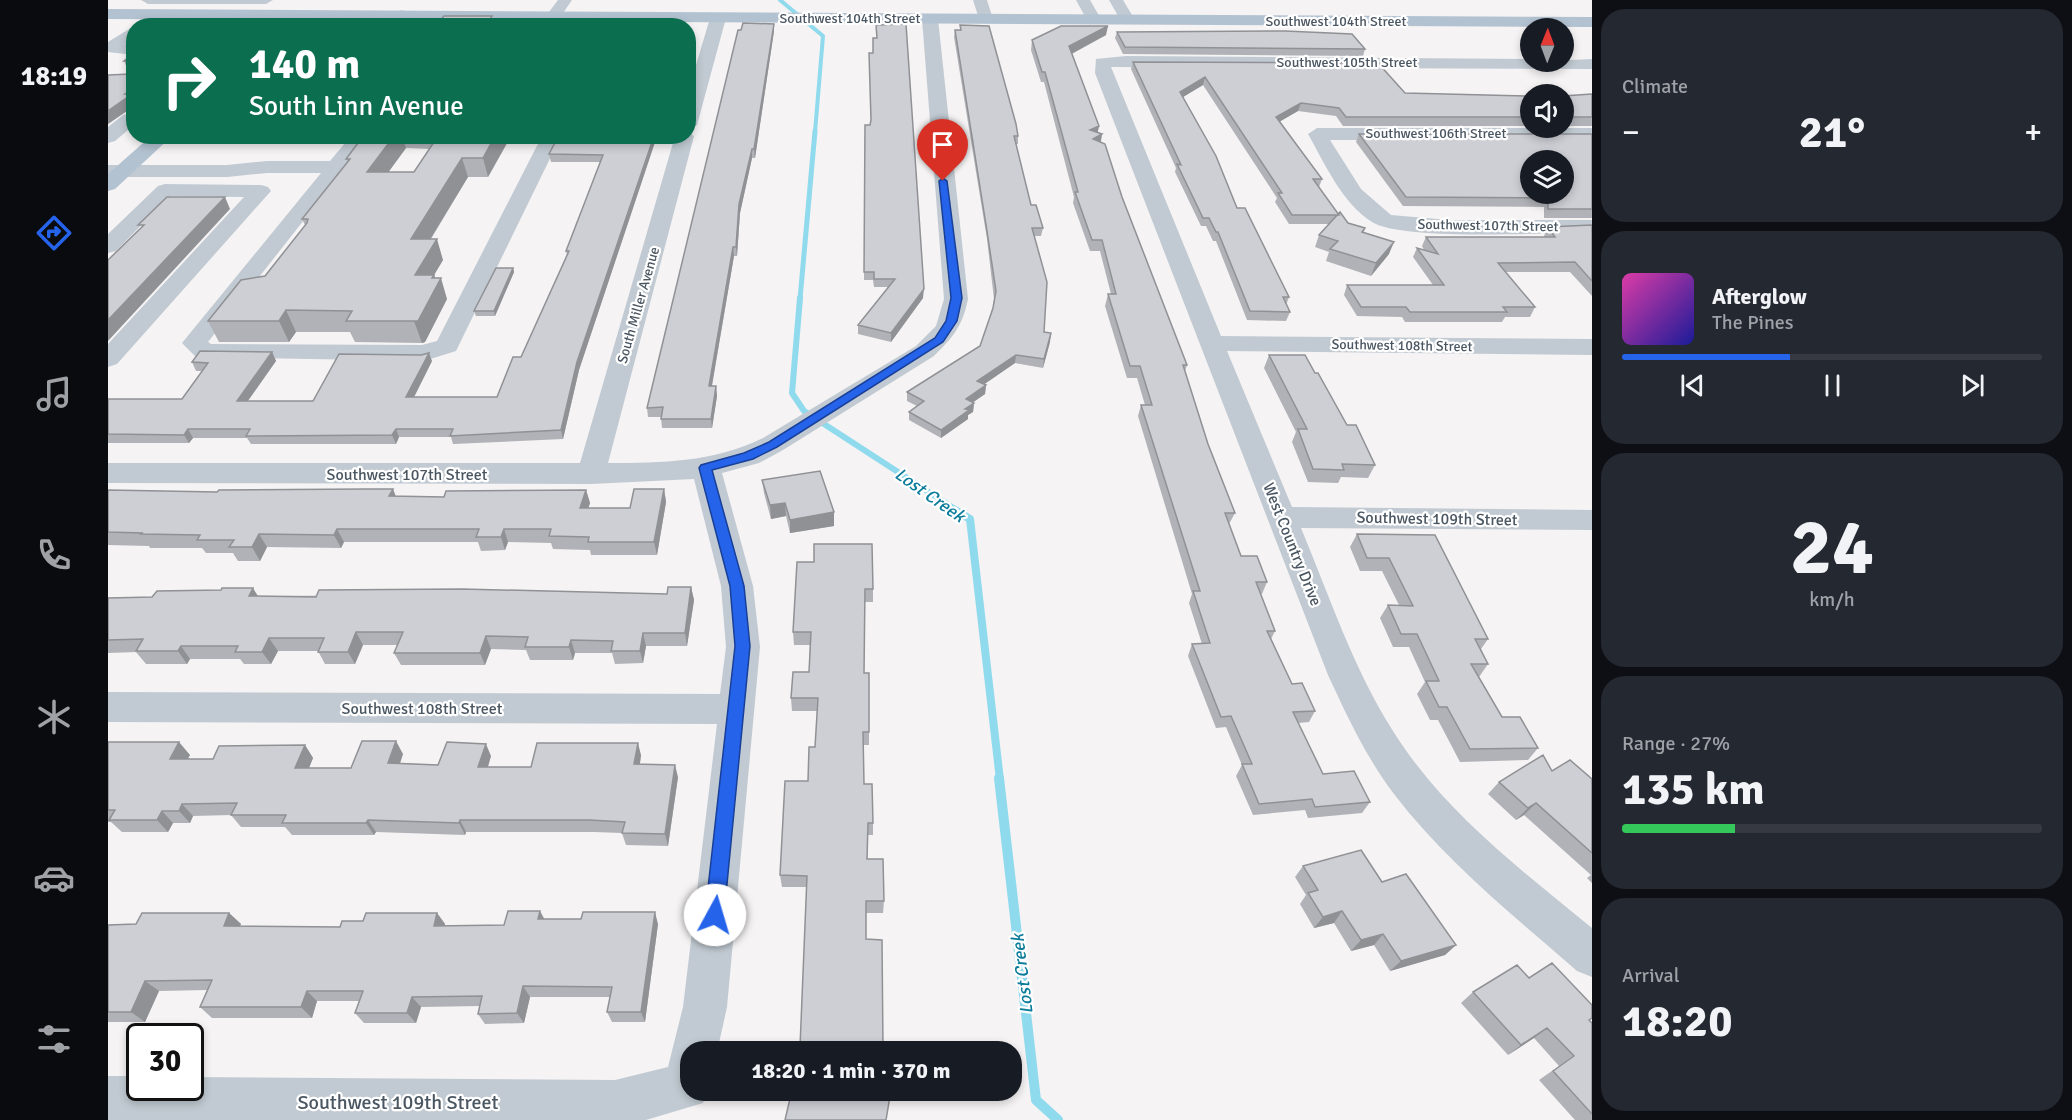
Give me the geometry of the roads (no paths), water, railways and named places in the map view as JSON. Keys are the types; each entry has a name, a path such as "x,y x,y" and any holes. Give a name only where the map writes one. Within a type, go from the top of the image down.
{"main road":[{"path":"297,18 317,0"},
{"name":"Southwest 104th Street","path":"108,14 233,18"},
{"name":"Southwest 104th Street","path":"696,18 1093,19 1520,25"},
{"name":"Southwest 104th Street","path":"1574,23 1592,22"},
{"path":"108,185 116,171 152,144"}],"street":[{"path":"148,0 266,0"},
{"path":"563,18 565,0"},
{"path":"980,0 985,19"},
{"path":"1083,0 1093,19"},
{"path":"1116,0 1127,20"},
{"path":"696,96 718,18"},
{"name":"Southwest 107th Street","path":"108,473 653,473 706,468 748,456 874,383 939,340 951,321 956,298 943,181 930,19"},
{"path":"108,29 126,30"},
{"path":"120,56 110,48 126,36"},
{"path":"1574,54 1589,66"},
{"name":"Southwest 105th Street","path":"1102,63 1126,61 1589,66"},
{"name":"West Country Drive","path":"1102,63 1103,73 1345,675 1386,753 1451,830 1506,882 1592,956"},
{"path":"108,137 124,118"},
{"name":"Southwest 106th Street","path":"1384,221 1364,205 1317,134 1592,134"},
{"path":"355,144 194,343 205,352 424,353 447,346 548,144"},
{"name":"South Miller Avenue","path":"591,474 683,144"},
{"path":"116,171 226,171 258,175 333,171"},
{"path":"108,246 185,171"},
{"path":"108,359 261,191 165,190"},
{"name":"Southwest 107th Street","path":"1384,221 1419,225 1592,226"},
{"name":"Southwest 108th Street","path":"1212,344 1592,347"},
{"path":"697,1041 705,1006 743,646 737,586 706,468"},
{"name":"Southwest 109th Street","path":"1283,517 1592,520"},
{"name":"Southwest 108th Street","path":"108,707 736,709"},
{"name":"Southwest 109th Street","path":"108,1100 615,1104 680,1074"}],"waterway":[{"name":"Lost Creek","path":"780,0 823,36 815,132"},
{"name":"Lost Creek","path":"800,299 815,131"},
{"name":"Lost Creek","path":"800,298 792,393 804,411 958,511"},
{"name":"Lost Creek","path":"955,510 970,519 1000,780"},
{"name":"Lost Creek","path":"999,778 1036,1100 1058,1120"}]}
